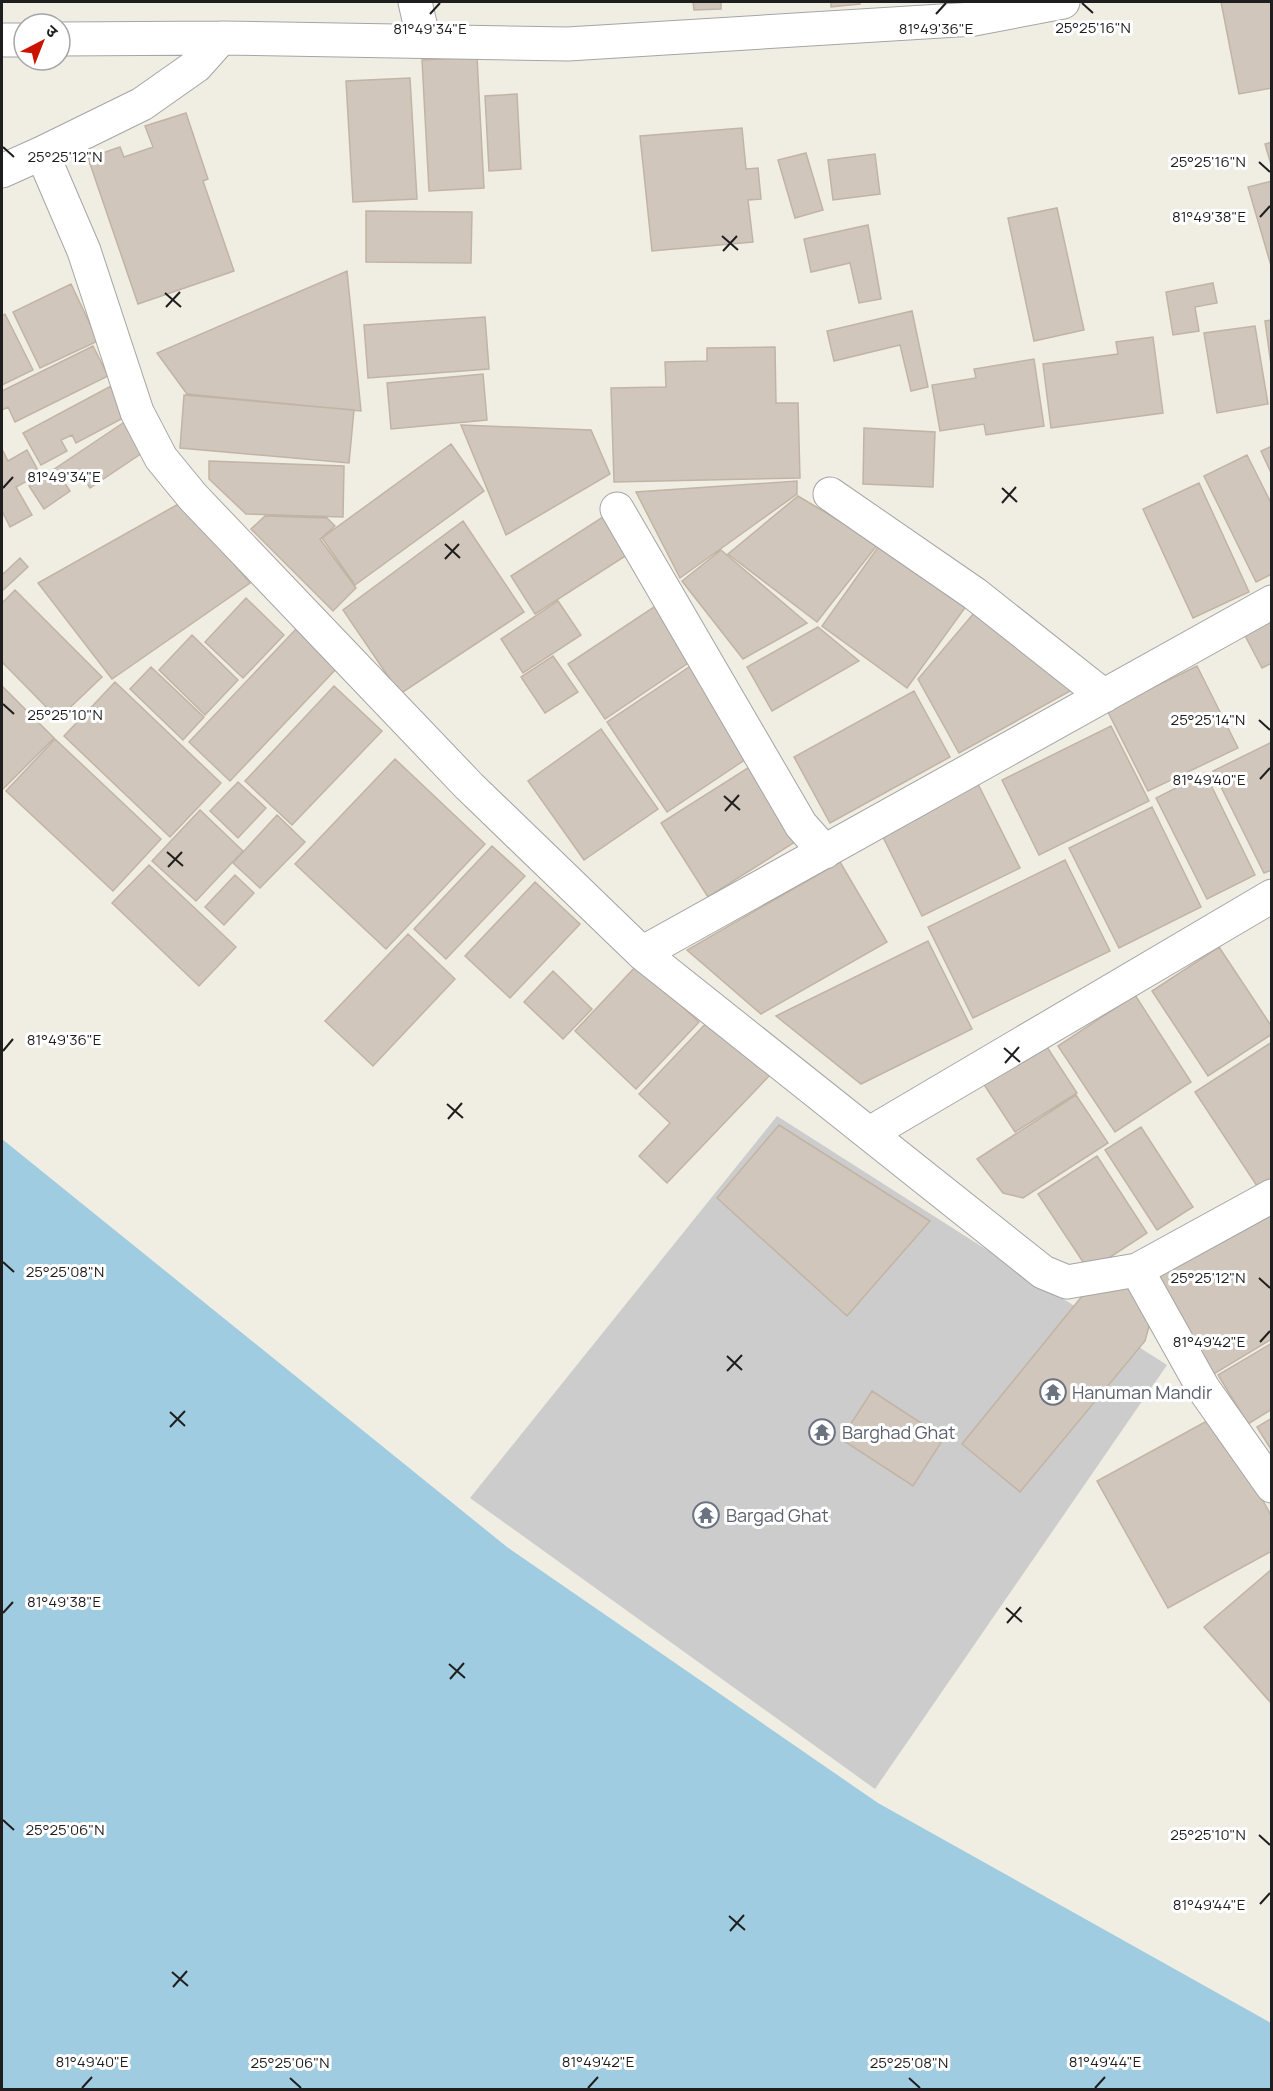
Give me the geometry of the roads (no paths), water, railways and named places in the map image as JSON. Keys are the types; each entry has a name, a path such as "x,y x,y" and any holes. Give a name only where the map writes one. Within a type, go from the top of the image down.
{"street":[{"path":"415,2 424,41"},
{"path":"72,39 221,38 568,44 974,19 1062,2"},
{"path":"2,171 142,104 196,66 221,38"},
{"path":"42,153 84,250 136,412 161,458 193,497 285,595 469,786 642,953 1043,1272 1066,1282 1137,1270 1272,1196"},
{"path":"830,494 975,594 1104,696"},
{"path":"617,509 801,825 825,852"},
{"path":"642,953 1272,603"},
{"path":"870,1134 1272,896"},
{"path":"1137,1270 1203,1388 1272,1486"}],"water":[{"path":"2,1139 507,1547 878,1803 1271,2023 1271,2089 2,2089"}],"place":[{"name":"Hanuman Mandir","path":"1053,1392"},
{"name":"Barghad Ghat","path":"822,1432"},
{"name":"Bargad Ghat","path":"706,1515"}]}
